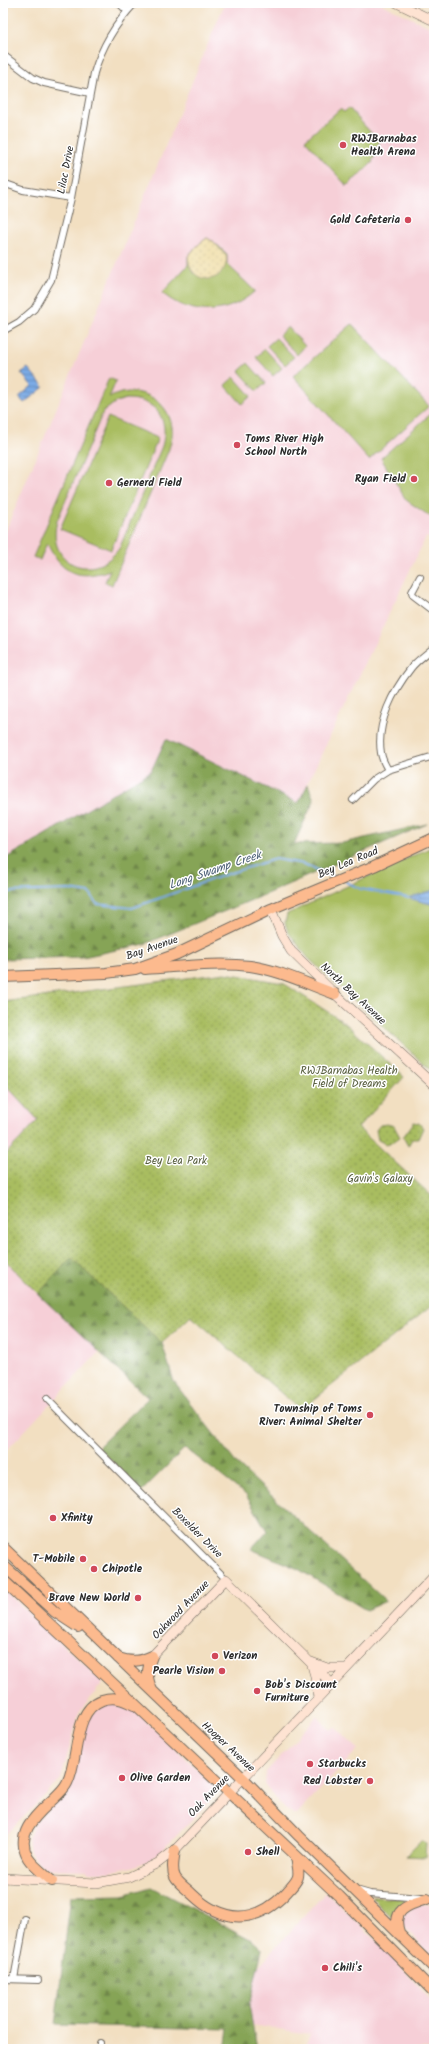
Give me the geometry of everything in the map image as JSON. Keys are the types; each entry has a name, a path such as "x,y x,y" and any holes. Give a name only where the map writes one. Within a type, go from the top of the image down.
{"main road":[{"name":"Bey Lea Road","path":"272,909 346,878 434,838"},
{"name":"Bay Avenue","path":"5,979 106,973 135,969 177,954 272,909"},
{"path":"135,969 225,965 250,966 335,994"},
{"name":"Hooper Avenue","path":"3,1547 116,1658 243,1778 434,1968"},
{"path":"3,1565 55,1612 97,1639"},
{"path":"3,1580 142,1709 295,1856 339,1896 434,1992"},
{"path":"116,1658 141,1662 152,1656"},
{"path":"152,1656 147,1669 148,1681 153,1692"},
{"path":"52,1881 28,1858 24,1846 25,1834 28,1825 67,1784 72,1771 83,1717 90,1708 109,1698 123,1699 142,1709"},
{"path":"175,1850 173,1870 175,1878 203,1904 225,1915 239,1917 254,1915 274,1905 298,1881 300,1874 295,1856"},
{"path":"400,1935 397,1921 402,1908 409,1904 431,1899"}],"street":[{"path":"119,3 127,11"},
{"name":"Lilac Drive","path":"3,332 19,322 34,309 51,280 71,198 90,93 99,57 115,26 135,3"},
{"path":"397,3 434,21"},
{"path":"3,55 44,83 90,93"},
{"path":"3,183 23,190 71,198"},
{"path":"420,577 412,592 413,595 434,612"},
{"path":"388,770 381,754 380,740 383,722 394,693 412,667 434,647"},
{"path":"353,800 374,778 388,770 434,756"},
{"name":"North Bay Avenue","path":"272,909 282,936 291,951 335,994 434,1085"},
{"name":"Boxelder Drive","path":"47,1399 331,1683"},
{"name":"Oak Avenue","path":"3,1879 102,1882 129,1877 158,1863 175,1850 331,1683 434,1576"},
{"name":"Oakwood Avenue","path":"152,1656 226,1579"},
{"path":"311,1662 327,1668 346,1668"},
{"path":"311,1662 315,1676 318,1698"},
{"path":"354,1890 370,1894 431,1899"},
{"path":"14,1979 25,1919"},
{"path":"3,1979 38,1980"}],"shaded area":[{"name":"Toms River High School North","path":"225,3 380,3 434,29 434,540 426,537 298,803 166,739 151,771 3,860 3,537"},
{"path":"3,1082 38,1120 3,1157"},
{"path":"3,1258 99,1352 3,1454"},
{"path":"3,1589 103,1682 79,1713 61,1779 3,1838"},
{"path":"115,1701 135,1710 214,1785 215,1790 213,1797 163,1850 148,1861 132,1867 108,1872 50,1869 42,1866 35,1860 30,1851 28,1839 35,1822 67,1791 86,1721 100,1705"},
{"path":"317,1716 330,1730 335,1727 358,1749 296,1815 285,1809 265,1785 266,1772"},
{"path":"326,1892 386,1950 434,2004 434,2049 304,2049 310,2034 252,2025 249,2006 258,1967"},
{"path":"419,1904 434,1905 434,1959 403,1925 403,1915"}],"green space":[{"name":"RWJBarnabas Health Arena","path":"349,108 380,143 375,147 378,151 373,155 375,157 372,160 373,162 355,179 351,180 352,181 347,186 305,140 340,109 344,112"},
{"path":"207,238 214,242 227,254 227,264 255,291 233,305 221,309 197,310 173,301 162,293 188,265 188,256"},
{"path":"352,324 429,406 369,460 293,376"},
{"path":"288,327 305,346 297,355 279,335"},
{"path":"276,338 294,357 285,365 267,346"},
{"path":"265,349 282,368 273,376 256,357"},
{"path":"248,363 266,383 257,391 239,371"},
{"path":"234,377 251,396 242,404 225,385"},
{"path":"109,378 116,381 109,398 129,392 139,393 157,401 164,408 172,427 172,436 169,449 112,585 105,582 110,570 89,575 72,572 58,562 47,543 40,560 33,557","holes":["126,399 145,402 152,406 162,419 164,427 162,446 120,547 110,559 98,565 86,567 75,565 65,559 58,549 55,536 57,521 103,412 116,402"]},
{"name":"Ryan Field","path":"434,411 434,519 406,500 381,458"},
{"name":"Gernerd Field","path":"108,417 158,438 111,550 60,529"},
{"path":"166,739 298,803 308,784 314,800 294,844 342,843 427,824 264,895 145,944 83,957 3,959 3,860 151,771"},
{"path":"434,846 434,1073 308,958 288,932 285,923 287,914"},
{"name":"Bey Lea Park","path":"225,973 283,983 345,1023 404,1077 358,1128 434,1198 434,1304 301,1410 191,1316 162,1343 71,1258 38,1294 3,1258 3,1157 38,1120 3,1082 3,1002"},
{"path":"414,1122 419,1123 423,1128 418,1139 412,1139 408,1146 403,1137"},
{"path":"387,1124 394,1126 400,1137 393,1142 386,1144 378,1140 376,1130 380,1125"},
{"path":"71,1258 162,1343 174,1382 236,1463 386,1601 366,1610 298,1569 251,1549 267,1531 246,1495 185,1448 141,1492 98,1447 148,1398 38,1294"},
{"path":"422,1840 426,1844 425,1857 406,1856"},
{"path":"151,1887 252,1940 262,1949 249,2006 257,2049 225,2049 228,2029 55,2025 71,1896 123,1895"},
{"path":"373,1897 405,1900 397,1908 392,1918 373,1899"}],"sand":[{"path":"207,238 214,242 227,257 225,267 220,274 214,278 207,279 194,273 190,266 188,256"}],"water":[{"path":"28,368 44,387 24,403 19,397 32,386 21,373"},
{"path":"434,890 434,905 408,898"}],"waterway":[{"name":"Long Swamp Creek","path":"3,892 69,890 90,893 97,904 132,908 227,874 275,859 304,864 336,878"},
{"name":"Long Swamp Creek","path":"346,882 361,889 409,898"}],"place":[{"name":"RWJBarnabas Health Arena","path":"343,145"},
{"name":"Gold Cafeteria","path":"408,220"},
{"name":"Toms River High School North","path":"237,445"},
{"name":"Ryan Field","path":"414,479"},
{"name":"Gernerd Field","path":"109,483"},
{"name":"Township of Toms River: Animal Shelter","path":"370,1415"},
{"name":"Xfinity","path":"53,1518"},
{"name":"T-Mobile","path":"83,1559"},
{"name":"Chipotle","path":"94,1569"},
{"name":"Brave New World","path":"138,1598"},
{"name":"Verizon","path":"215,1656"},
{"name":"Pearle Vision","path":"222,1671"},
{"name":"Bob's Discount Furniture","path":"257,1691"},
{"name":"Starbucks","path":"310,1764"},
{"name":"Olive Garden","path":"122,1778"},
{"name":"Red Lobster","path":"370,1781"},
{"name":"Shell","path":"248,1852"},
{"name":"Chili's","path":"325,1968"}],"park label":[{"name":"RWJBarnabas Health Field of Dreams","path":"349,1077"},
{"name":"Gavin's Galaxy","path":"380,1179"}]}
